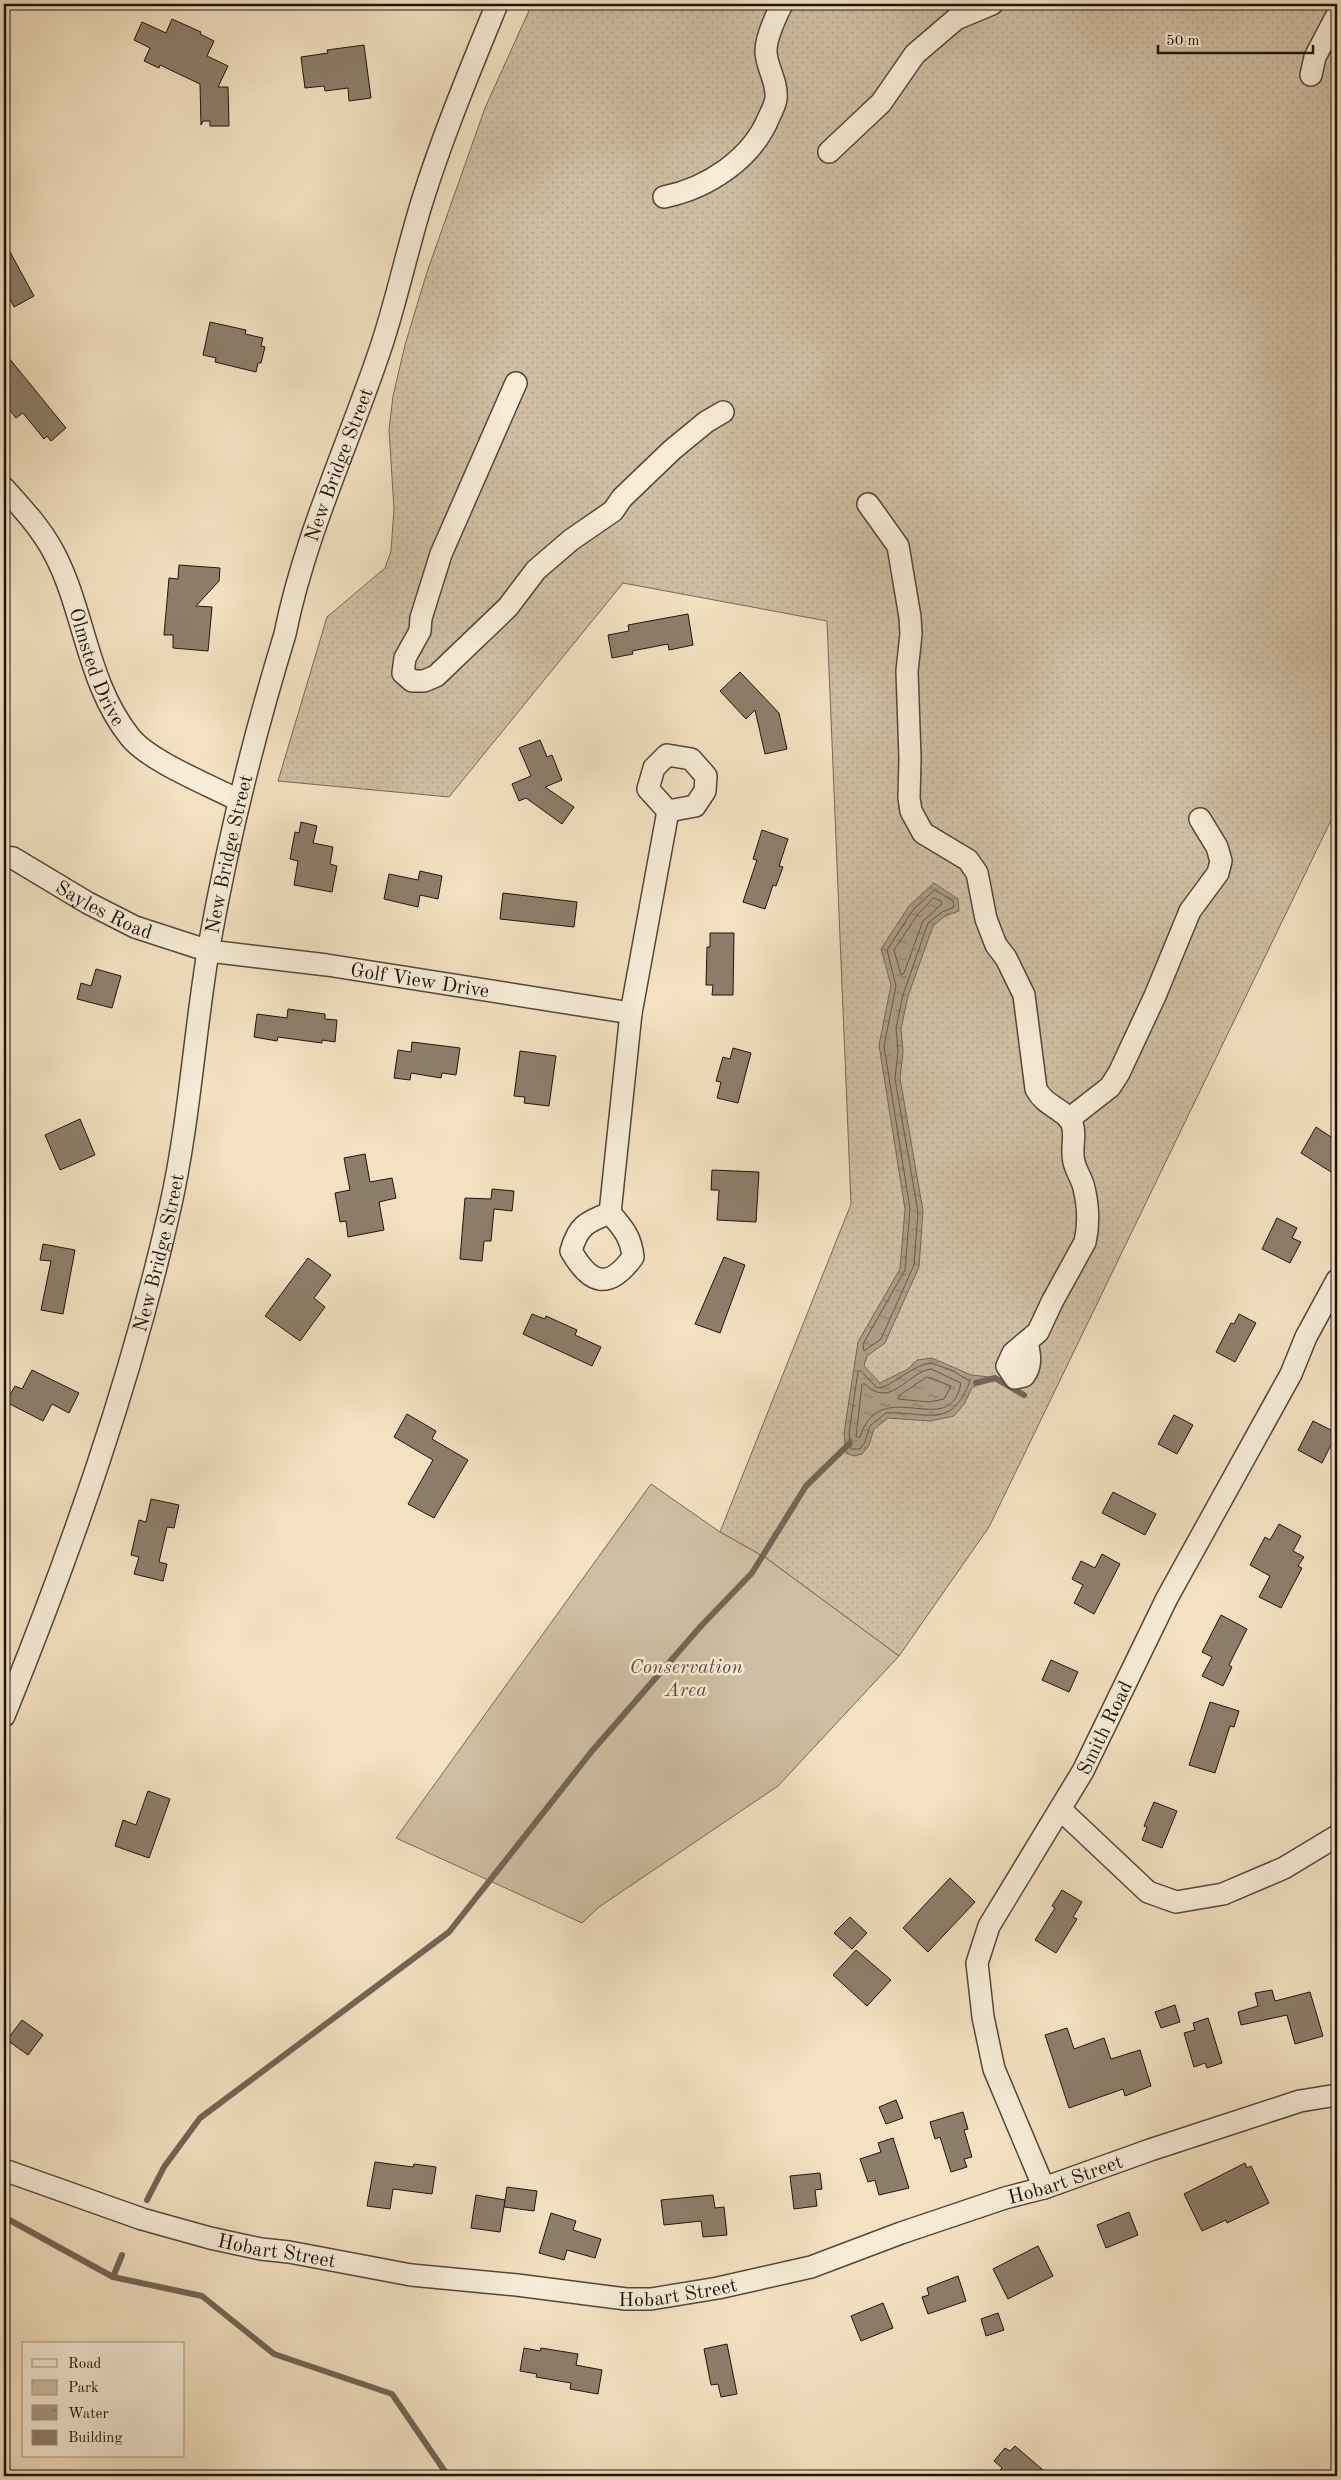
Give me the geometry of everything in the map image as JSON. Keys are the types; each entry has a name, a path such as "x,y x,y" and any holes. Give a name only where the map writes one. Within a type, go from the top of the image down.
{"street":[{"name":"New Bridge Street","path":"4,1716 92,1484 124,1384 171,1205 208,952 238,800 285,634 290,608 320,513 382,344 421,205 467,76 498,4"},
{"path":"664,197 681,193 724,171 741,159 764,130 776,100 775,84 766,52 782,4"},
{"path":"830,152 881,103 893,89 902,72 919,50 956,20 992,4"},
{"path":"1310,75 1315,57 1337,15"},
{"path":"516,383 441,554 421,618 420,631 405,658 403,673 412,682 424,681 436,676 508,607 536,570 576,536 608,515 672,450 706,422 723,412"},
{"name":"Olmsted Drive","path":"4,488 30,517 53,552 71,597 104,696 130,738 150,754 238,800"},
{"path":"868,504 898,546 910,617 911,634 907,671 910,758 909,798 911,811 923,834 968,860 976,873 986,919 996,945 1006,958 1024,995 1036,1089 1041,1099 1069,1119 1074,1128 1074,1162 1084,1187 1087,1210 1085,1242 1038,1332 1027,1342"},
{"path":"610,1213 631,1013 668,811"},
{"path":"1069,1119 1110,1087 1119,1073 1156,996 1190,910 1218,873 1221,862 1216,847 1200,818"},
{"name":"Sayles Road","path":"4,857 13,858 88,903 135,927 208,952"},
{"name":"Golf View Drive","path":"208,952 327,965 631,1013"},
{"name":"Smith Road","path":"1044,2188 994,2069 983,2017 977,1963 989,1926 1083,1772 1094,1745 1167,1598 1291,1374 1306,1337 1337,1280"},
{"path":"1060,1810 1148,1892 1176,1902 1232,1891 1284,1868 1337,1836"},
{"name":"Hobart Street","path":"4,2170 183,2232 252,2247 411,2275 517,2285 626,2299 651,2299 811,2267 910,2230 1005,2198 1044,2188 1150,2150 1300,2101 1337,2095"}],"green space":[{"path":"532,4 1337,4 1337,808 989,1527 899,1656 766,1558 720,1532 851,1204 827,621 623,583 449,797 278,781 327,617 385,568 391,551 394,509 389,430 393,396 405,345 427,272 485,108"},
{"name":"Conservation Area","path":"651,1484 720,1532 766,1558 899,1656 778,1786 599,1907 582,1923 396,1838"}],"water":[{"path":"934,883 958,899 959,911 945,916 933,926 908,996 901,1029 903,1051 900,1078 923,1211 919,1267 885,1343 867,1356 864,1366 880,1383 908,1369 917,1360 932,1358 971,1375 990,1377 972,1388 964,1404 954,1416 930,1421 888,1418 874,1429 869,1445 862,1454 854,1456 846,1453 844,1433 858,1342 900,1269 905,1209 879,1045 891,985 881,949 909,906"}],"building":[{"path":"172,19 201,32 200,34 214,41 207,56 228,66 218,87 228,87 229,126 210,126 210,121 203,121 201,125 200,84 160,65 159,68 144,61 150,48 134,40 142,22 166,33"},
{"path":"364,45 371,98 349,101 348,88 325,91 324,86 305,88 301,57 328,53 327,50"},
{"path":"4,241 34,296 14,307 4,287"},
{"path":"210,322 246,330 245,334 263,338 261,346 265,347 261,363 258,363 256,372 215,362 216,358 203,355"},
{"path":"4,352 66,428 51,441 47,436 44,439 23,413 16,418 4,403"},
{"path":"179,565 220,568 219,581 196,606 212,607 208,651 173,648 173,635 164,635 169,578 178,579"},
{"path":"688,614 693,645 669,650 668,644 632,651 633,654 612,658 608,635 629,631 628,625"},
{"path":"740,672 779,713 787,749 765,754 755,710 746,719 720,691"},
{"path":"540,740 547,757 552,755 562,780 545,787 574,807 562,824 526,798 519,801 512,784 531,776 519,748"},
{"path":"301,822 317,826 313,843 333,847 330,864 337,866 332,892 294,885 298,861 290,859 295,832 299,833"},
{"path":"762,830 788,839 779,866 783,867 776,886 773,885 765,909 743,902 757,860 753,859"},
{"path":"420,871 442,876 438,899 420,895 418,907 384,899 389,874 418,880"},
{"path":"503,893 577,902 574,927 500,919"},
{"path":"710,933 734,933 733,995 712,995 713,985 706,985 707,947 710,947"},
{"path":"96,969 121,976 112,1008 77,999 81,983 91,986"},
{"path":"288,1009 325,1014 325,1019 337,1020 335,1042 322,1040 322,1043 278,1037 277,1041 254,1037 257,1014 287,1018"},
{"path":"412,1042 460,1048 456,1075 442,1073 441,1078 411,1073 410,1080 394,1078 398,1050 411,1052"},
{"path":"733,1048 751,1053 738,1103 717,1098 721,1082 716,1081 723,1057 730,1059"},
{"path":"520,1051 556,1056 549,1106 524,1103 525,1097 514,1096"},
{"path":"80,1119 95,1155 60,1170 45,1135"},
{"path":"1316,1127 1337,1141 1337,1164 1331,1172 1301,1153"},
{"path":"365,1154 370,1182 392,1178 396,1198 379,1202 384,1230 348,1237 346,1221 340,1222 335,1193 350,1190 344,1158"},
{"path":"712,1170 759,1172 756,1222 717,1220 719,1190 711,1190"},
{"path":"492,1189 514,1191 512,1211 494,1209 491,1241 484,1241 482,1261 460,1259 465,1198 491,1199"},
{"path":"1277,1218 1297,1228 1292,1238 1301,1242 1290,1263 1262,1249"},
{"path":"43,1244 75,1250 63,1314 41,1310 51,1261 40,1260"},
{"path":"724,1257 745,1265 720,1333 695,1324"},
{"path":"308,1258 331,1275 314,1298 325,1307 300,1341 265,1316"},
{"path":"532,1314 545,1319 546,1316 577,1330 575,1335 601,1347 592,1366 523,1334"},
{"path":"1239,1314 1256,1323 1235,1362 1216,1352 1231,1323 1234,1324"},
{"path":"32,1370 79,1393 69,1413 52,1404 43,1421 6,1402 15,1386 22,1389"},
{"path":"407,1414 436,1431 432,1439 468,1460 434,1518 408,1504 433,1460 394,1437"},
{"path":"1174,1415 1193,1425 1177,1454 1158,1444"},
{"path":"1313,1421 1337,1433 1322,1463 1298,1450"},
{"path":"1113,1492 1156,1514 1145,1535 1102,1513"},
{"path":"151,1499 179,1505 174,1528 167,1527 159,1562 167,1564 163,1581 134,1574 139,1557 131,1555 139,1520 146,1522"},
{"path":"1279,1524 1301,1536 1293,1551 1304,1557 1298,1566 1302,1568 1281,1608 1259,1597 1270,1576 1250,1565 1265,1537 1270,1540"},
{"path":"1102,1554 1120,1564 1094,1614 1074,1603 1083,1585 1072,1579 1081,1561 1095,1568"},
{"path":"1221,1615 1247,1629 1229,1665 1232,1667 1223,1686 1202,1676 1212,1657 1202,1652"},
{"path":"1051,1660 1078,1672 1069,1692 1042,1680"},
{"path":"1210,1702 1239,1711 1234,1727 1230,1726 1215,1773 1189,1765"},
{"path":"148,1791 170,1799 149,1858 115,1846 123,1820 136,1825"},
{"path":"1154,1802 1177,1811 1162,1848 1142,1840 1147,1827 1144,1826"},
{"path":"950,1878 975,1902 928,1952 903,1928"},
{"path":"1062,1890 1082,1902 1073,1917 1077,1919 1056,1953 1035,1940 1055,1908 1052,1906"},
{"path":"850,1917 867,1933 852,1949 834,1933"},
{"path":"856,1950 891,1980 867,2006 833,1975"},
{"path":"1272,1990 1275,2001 1310,1992 1323,2036 1295,2044 1287,2015 1241,2025 1238,2012 1258,2006 1255,1993"},
{"path":"1175,2005 1180,2022 1161,2028 1155,2012"},
{"path":"1208,2018 1222,2063 1207,2068 1205,2063 1194,2067 1184,2033 1195,2030 1193,2023"},
{"path":"22,2020 43,2035 28,2055 7,2040"},
{"path":"1067,2028 1074,2049 1104,2038 1111,2059 1140,2050 1151,2086 1125,2096 1123,2089 1069,2108 1045,2035"},
{"path":"896,2100 903,2118 886,2124 879,2107"},
{"path":"963,2112 968,2129 964,2130 972,2157 964,2159 967,2167 951,2172 940,2137 935,2139 930,2122"},
{"path":"893,2138 909,2188 879,2195 875,2180 868,2182 860,2159 881,2152 878,2143"},
{"path":"375,2162 413,2167 414,2164 436,2167 432,2194 393,2189 390,2209 367,2206"},
{"path":"1245,2163 1247,2168 1251,2166 1269,2203 1227,2223 1226,2220 1202,2231 1184,2194"},
{"path":"820,2173 822,2189 815,2190 817,2206 794,2209 790,2176"},
{"path":"507,2187 537,2191 534,2211 504,2207"},
{"path":"476,2195 505,2200 500,2232 471,2228"},
{"path":"713,2195 715,2208 724,2207 727,2235 703,2237 701,2221 664,2225 661,2200"},
{"path":"1129,2212 1138,2235 1106,2248 1097,2225"},
{"path":"551,2213 576,2221 573,2230 601,2239 595,2258 567,2250 564,2260 539,2253"},
{"path":"1038,2246 1053,2276 1008,2299 993,2269"},
{"path":"958,2276 966,2301 928,2314 922,2297 929,2295 927,2288"},
{"path":"883,2303 893,2328 861,2341 851,2316"},
{"path":"998,2313 1004,2330 986,2336 981,2319"},
{"path":"727,2344 737,2394 721,2397 718,2384 711,2385 704,2349"},
{"path":"524,2348 540,2351 541,2348 578,2354 576,2365 602,2370 598,2394 570,2389 571,2383 536,2377 537,2374 520,2371"},
{"path":"1015,2446 1050,2476 994,2476 1002,2468 994,2461 1005,2448 1010,2451"}],"waterway":[{"path":"976,1383 995,1378 1024,1395"},
{"path":"147,2200 164,2167 200,2118 449,1932 592,1751 701,1626 752,1573 806,1486 850,1443"},
{"path":"4,2217 113,2277 202,2296 274,2354 392,2394 448,2476"},
{"path":"113,2277 122,2255"}]}
